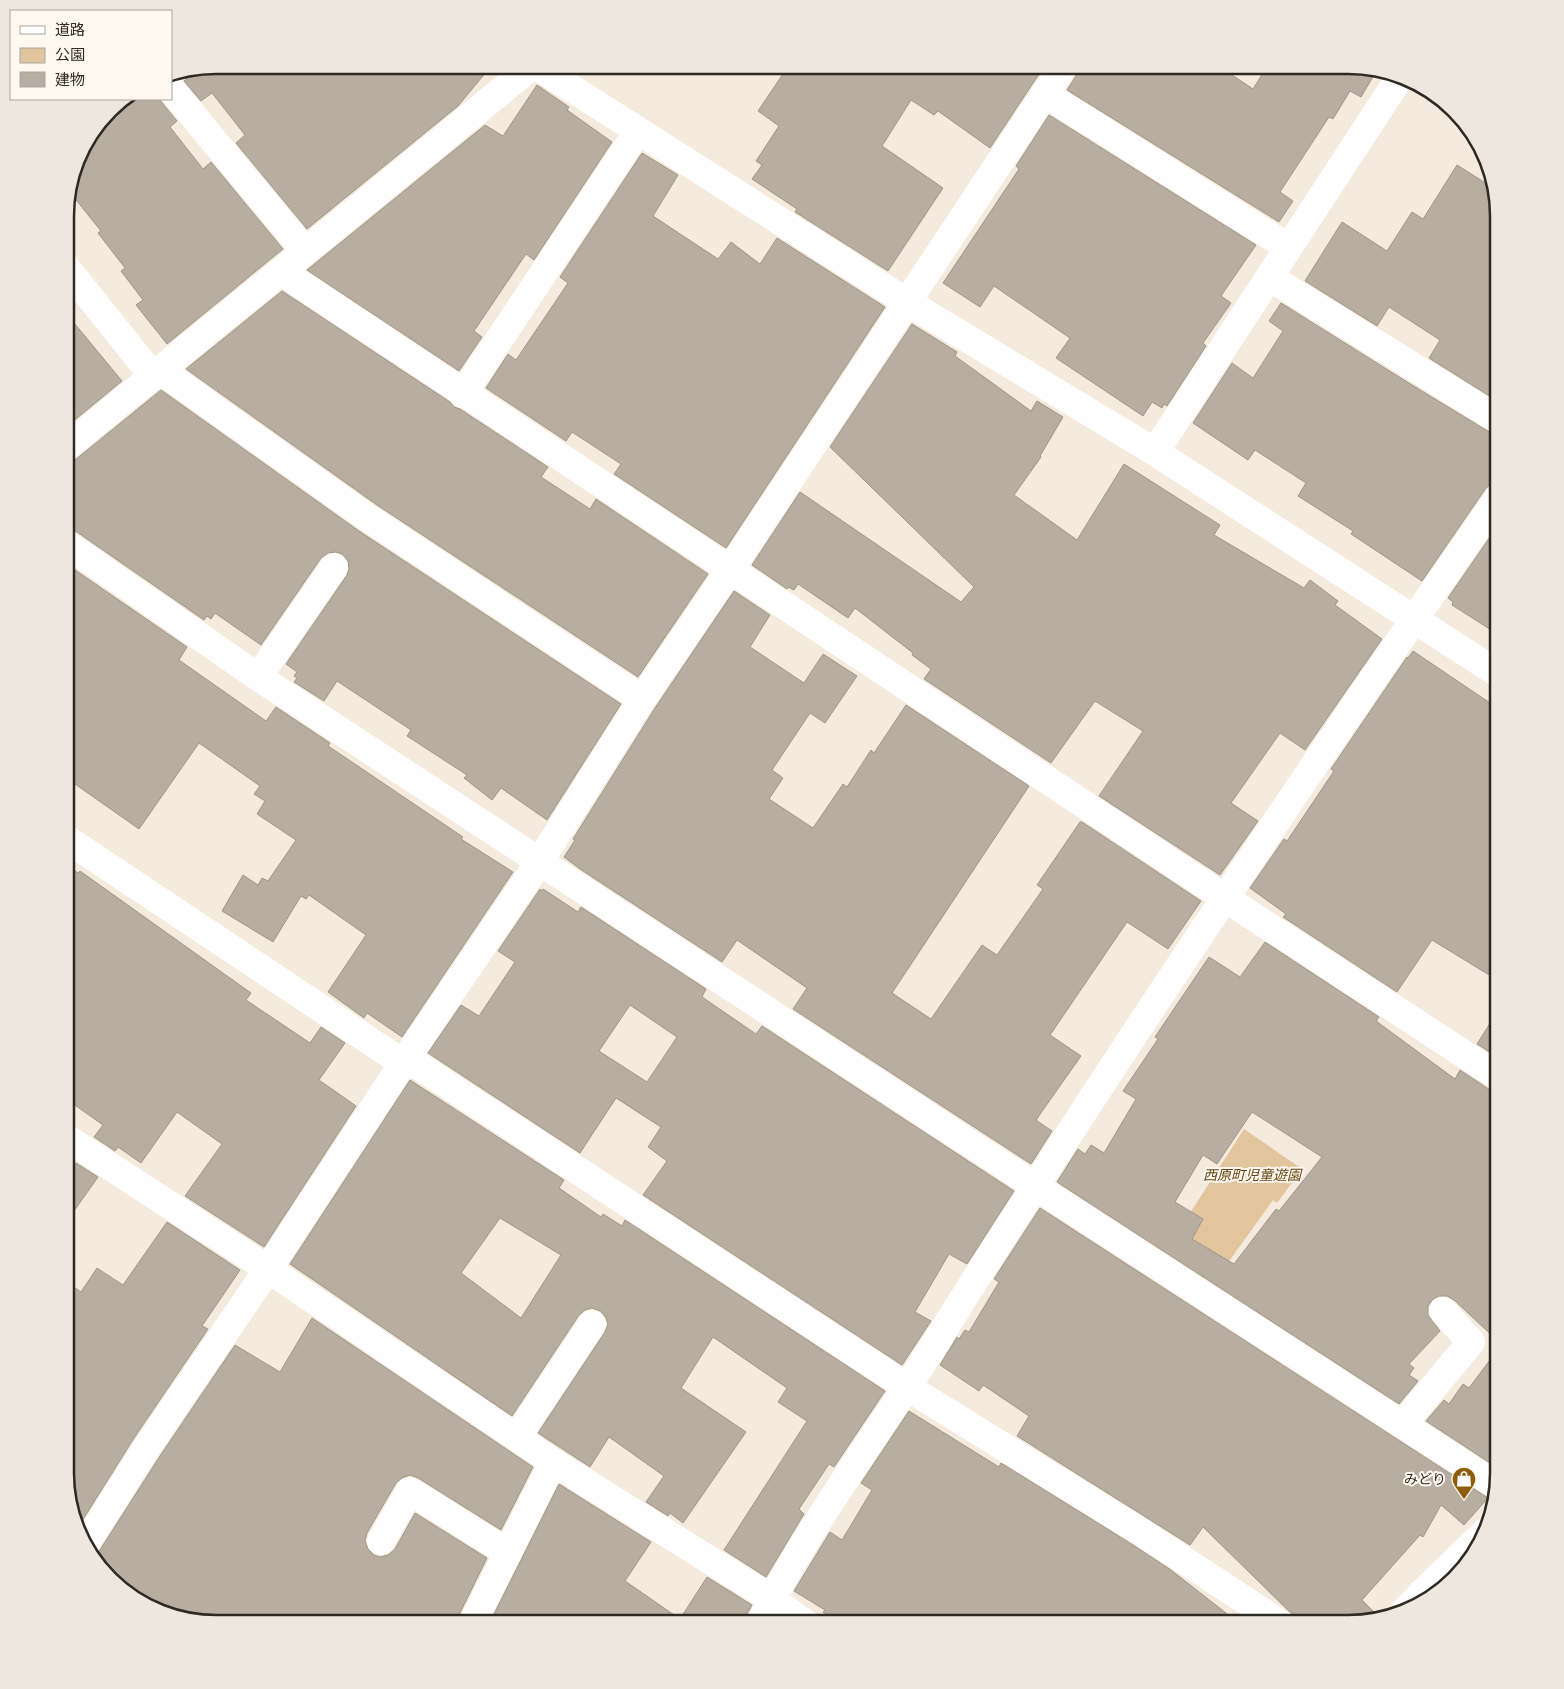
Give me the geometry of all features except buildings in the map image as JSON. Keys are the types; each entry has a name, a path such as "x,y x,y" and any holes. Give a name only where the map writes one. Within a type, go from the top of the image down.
{"street":[{"path":"74,440 153,371 282,272 305,251 523,74"},
{"path":"548,74 907,302 1155,452 1490,668"},
{"path":"90,1537 147,1447 540,861 642,699 730,570 1058,74"},
{"path":"1155,452 1396,83"},
{"path":"172,90 305,251"},
{"path":"1045,94 1288,247"},
{"path":"463,394 638,131"},
{"path":"282,272 463,394 1490,1071"},
{"path":"74,277 153,371 368,518 642,699"},
{"path":"1269,277 1490,414"},
{"path":"764,1615 837,1489 908,1386 1035,1186 1225,898 1490,511"},
{"path":"74,549 258,677 1035,1186 1490,1481"},
{"path":"258,677 334,567"},
{"path":"74,844 403,1063 419,1066 908,1386 1138,1530 1267,1615"},
{"path":"74,1143 268,1269 553,1462 772,1599 794,1615"},
{"path":"1403,1424 1470,1342 1443,1311"},
{"path":"517,1437 592,1324"},
{"path":"476,1615 553,1462"},
{"path":"381,1541 410,1491 508,1552"},
{"path":"1419,1596 1469,1548"}],"green space":[{"name":"西原町児童遊園","path":"1244,1129 1302,1169 1277,1203 1273,1200 1214,1282 1165,1252"}],"place":[{"name":"みどり","path":"1464,1500"}]}
